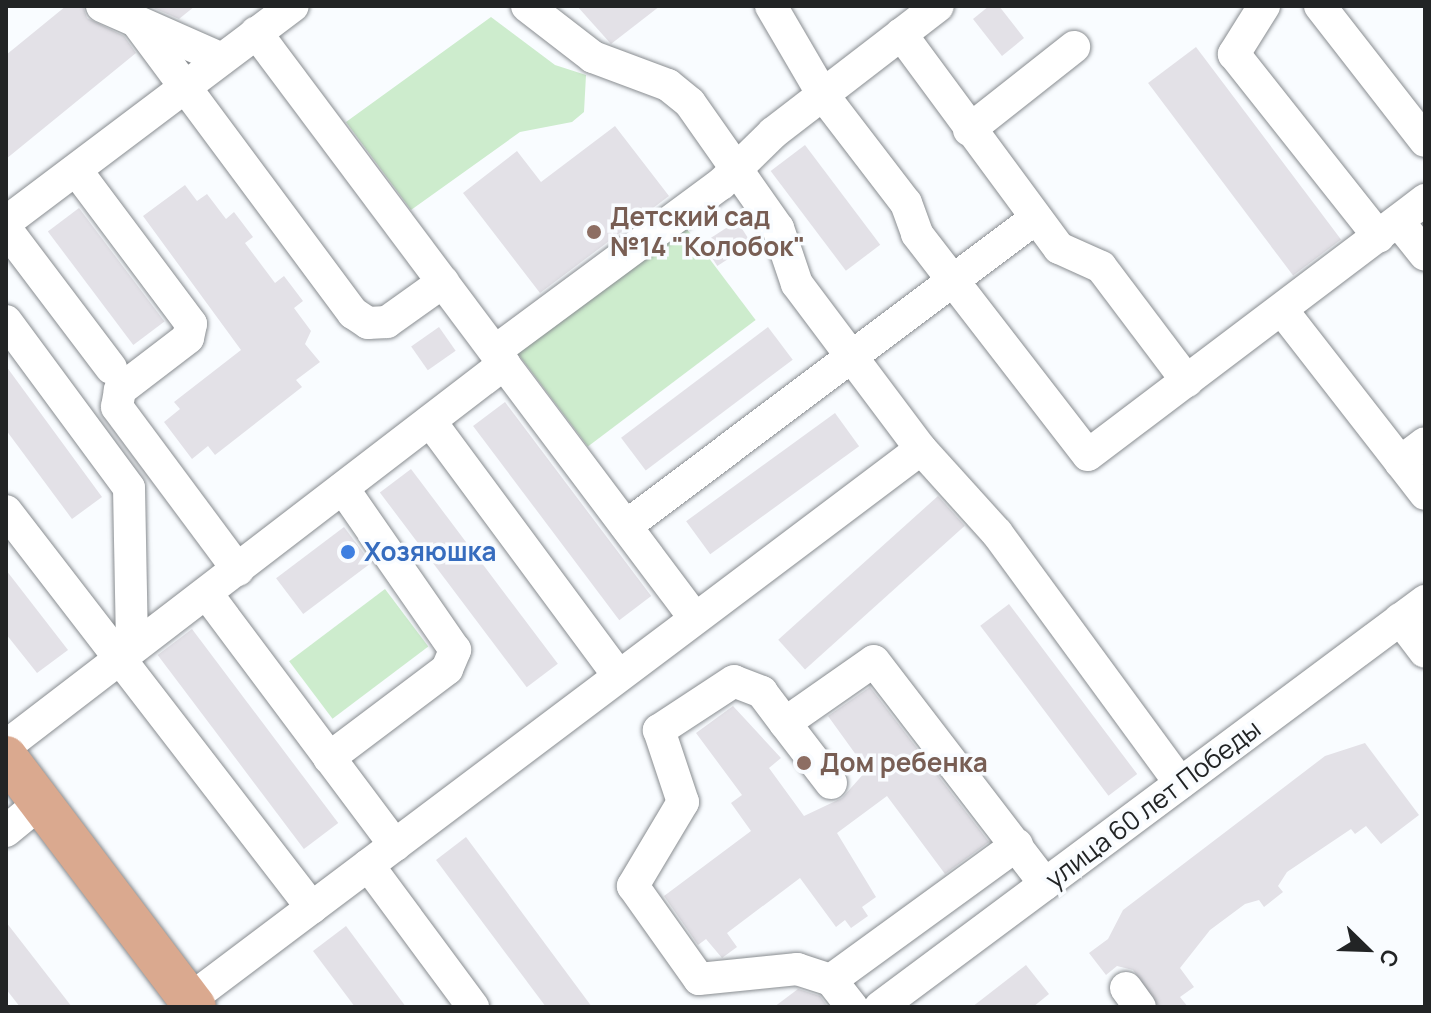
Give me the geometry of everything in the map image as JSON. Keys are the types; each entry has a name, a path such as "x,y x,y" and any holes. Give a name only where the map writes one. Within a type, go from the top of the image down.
{"main road":[{"path":"6,757 192,1004"}],"street":[{"path":"102,6 139,25 222,59"},
{"path":"771,6 823,95 906,203 917,234 1088,455 1425,200"},
{"path":"6,746 430,421 500,358 739,169 823,95 938,6"},
{"path":"1264,6 1234,54 1389,229 1425,255"},
{"path":"1320,6 1425,141"},
{"path":"530,7 593,57 678,92 739,169 778,228 797,284 921,449 950,473 1180,783"},
{"path":"6,222 222,59 273,16 443,282 695,618"},
{"path":"139,25 183,89 353,313 368,323 387,322 443,282"},
{"path":"901,34 1059,248 1101,267 1187,381"},
{"path":"969,130 1074,47"},
{"path":"76,170 191,324 188,338 120,390 117,407 238,570"},
{"path":"626,526 1036,218"},
{"path":"6,229 111,368"},
{"path":"1282,310 1412,452 1425,494"},
{"path":"6,321 129,488 126,653"},
{"path":"430,421 619,676"},
{"path":"192,1004 368,865 921,449"},
{"path":"329,758 447,669 455,650 343,488"},
{"path":"6,511 126,653 312,908"},
{"path":"207,594 395,845"},
{"path":"1413,610 1425,652"},
{"name":"улица 60 лет Победы","path":"880,1007 1413,610"},
{"path":"785,723 863,666 882,665 1045,884"},
{"path":"831,783 762,692 734,681 659,730 683,802 633,886 699,979 797,969 831,980 852,1007"},
{"path":"6,831 41,802"},
{"path":"831,980 1017,845"},
{"path":"368,865 473,1007"}],"green space":[{"path":"491,17 555,65 586,75 584,112 572,122 520,132 411,210 346,122"},
{"path":"684,225 756,320 588,446 516,351"},
{"path":"385,589 428,647 332,719 289,661"}],"building":[{"path":"66,6 83,6 87,18 124,36 136,53 6,159 6,55"},
{"path":"149,6 195,6 179,19"},
{"path":"577,6 660,6 611,44"},
{"path":"989,6 999,6 1024,38 1002,56 973,19"},
{"path":"1196,47 1341,239 1293,276 1148,83"},
{"path":"615,126 669,196 540,293 463,193 517,151 541,182"},
{"path":"805,145 880,245 846,271 771,171"},
{"path":"185,185 197,201 207,194 226,219 234,212 253,237 245,243 275,283 284,276 303,301 294,308 311,331 305,344 320,362 296,380 302,387 215,455 208,446 192,459 164,422 180,409 174,402 241,350 143,216"},
{"path":"79,208 164,321 133,345 48,231"},
{"path":"737,221 752,244 717,266 703,243"},
{"path":"439,327 456,351 428,370 411,347"},
{"path":"768,327 793,360 646,470 621,438"},
{"path":"6,366 102,497 72,519 6,430"},
{"path":"505,402 651,596 619,620 473,426"},
{"path":"835,413 859,446 710,554 686,521"},
{"path":"411,469 558,664 527,687 380,492"},
{"path":"938,496 965,526 805,670 778,640"},
{"path":"344,527 371,563 303,614 276,578"},
{"path":"6,570 68,650 37,673 6,634"},
{"path":"1009,604 1137,774 1108,796 980,626"},
{"path":"192,629 338,823 304,849 158,655"},
{"path":"870,687 989,842 945,874 887,796 837,833 876,897 862,907 868,916 851,928 845,920 836,927 800,878 727,933 737,947 722,958 706,939 698,945 664,896 751,831 731,803 742,795 696,733 733,706 781,758 769,768 804,816 842,798 867,770 828,716"},
{"path":"1365,743 1419,815 1381,844 1366,826 1355,834 1351,829 1287,872 1278,886 1283,892 1264,907 1259,900 1245,904 1210,930 1180,968 1194,987 1180,997 1188,1007 1159,1007 1133,970 1117,966 1106,975 1089,953 1108,939 1123,910 1325,756"},
{"path":"466,837 592,1007 546,1007 436,860"},
{"path":"6,922 72,1007 20,1007 6,989"},
{"path":"346,926 406,1007 355,1007 313,951"},
{"path":"1026,965 1049,994 1033,1007 972,1007"},
{"path":"798,989 820,996 828,1007 774,1007"}],"place":[{"name":"Детский сад №14 \"Колобок\"","path":"594,232"},
{"name":"Хозяюшка","path":"348,552"},
{"name":"Дом ребенка","path":"804,763"}]}
